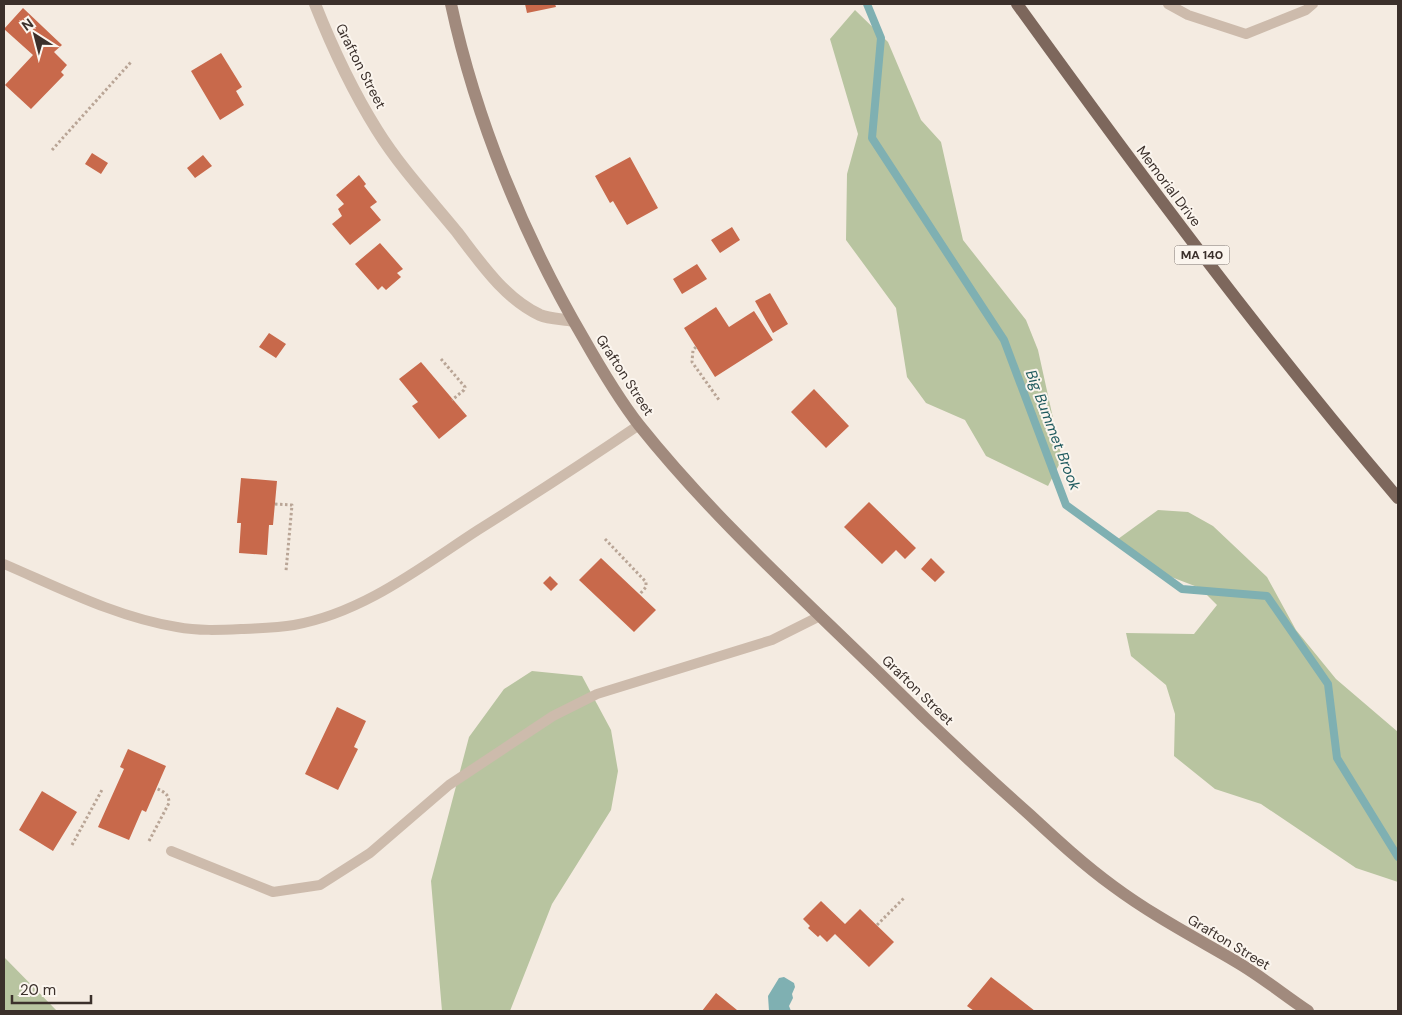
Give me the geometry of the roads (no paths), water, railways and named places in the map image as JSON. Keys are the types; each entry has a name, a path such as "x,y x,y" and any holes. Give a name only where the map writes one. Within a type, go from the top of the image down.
{"main road":[{"name":"Memorial Drive","path":"1017,4 1117,142 1211,266 1296,376 1398,498"}],"street":[{"name":"Grafton Street","path":"315,4 339,59 378,131 408,172 477,258 518,302 541,316 573,321"},
{"name":"Grafton Street","path":"451,4 485,123 514,201 573,321 614,391 639,425 733,530 933,726 1060,843 1138,904 1238,963 1308,1011"}],"lane":[{"path":"1168,4 1188,15 1246,34 1306,10 1313,4"},
{"path":"4,564 105,607 140,619 176,627 222,630 267,628 296,624 338,612 385,590 573,470 639,425"},
{"path":"171,851 273,892 320,885 370,853 449,785 553,716 597,694 772,640 820,616"}],"water":[{"path":"784,977 794,983 795,987 789,1006 791,1011 769,1011 768,996 779,978"}],"waterway":[{"name":"Big Bummet Brook","path":"867,4 881,38 872,138 1004,340 1066,505 1182,589 1267,596 1328,684 1337,758 1398,857"}]}
